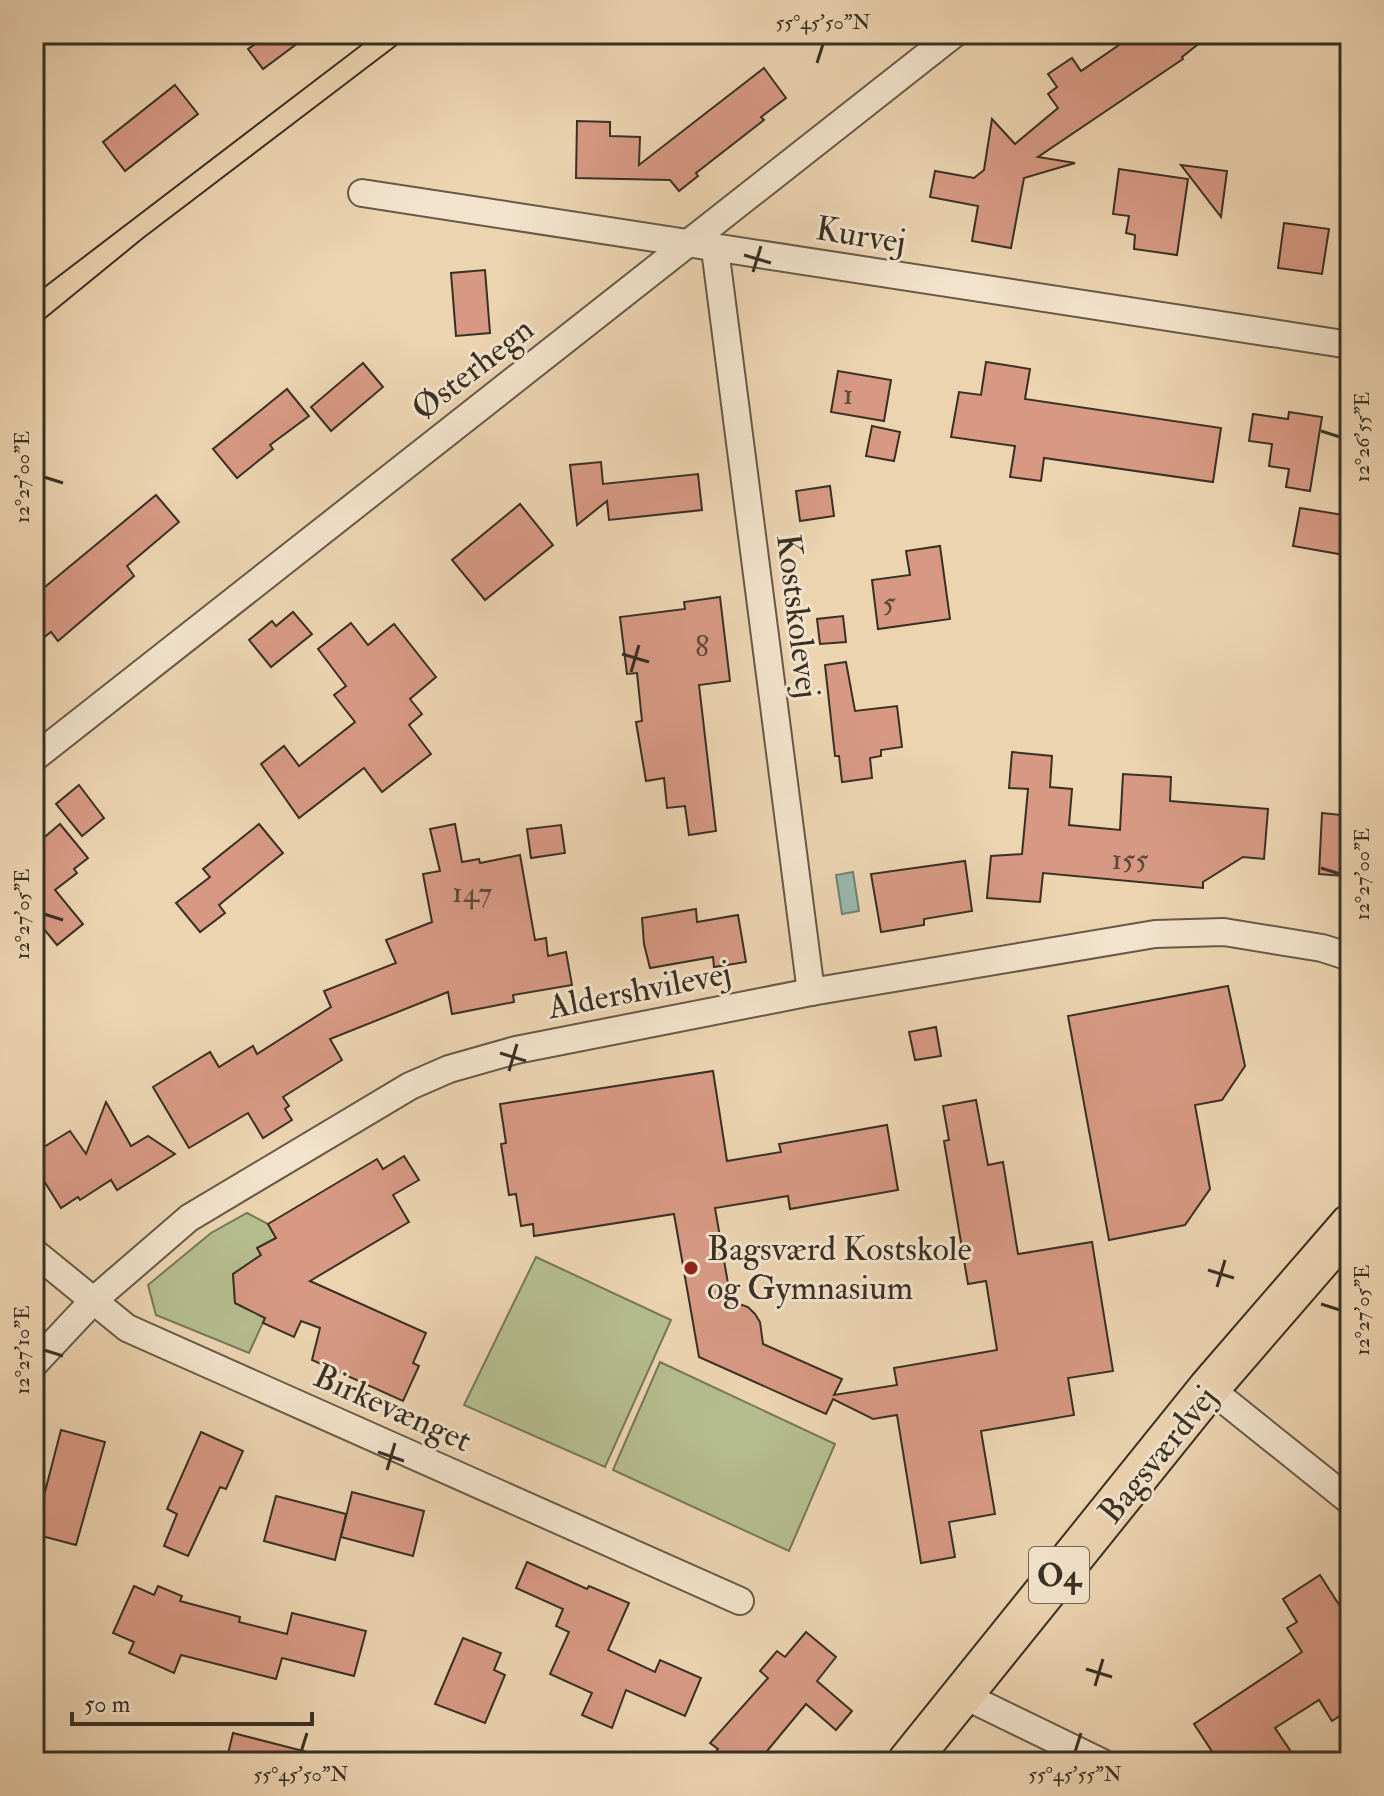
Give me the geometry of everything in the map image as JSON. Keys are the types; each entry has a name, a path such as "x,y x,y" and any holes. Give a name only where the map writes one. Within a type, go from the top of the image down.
{"main road":[{"name":"Bagsværdvej","path":"908,1762 1209,1388 1350,1225"}],"street":[{"name":"Østerhegn","path":"34,758 954,34"},
{"name":"Kurvej","path":"362,193 1350,345"},
{"name":"Kostskolevej","path":"715,249 811,992"},
{"name":"Aldershvilevej","path":"34,1364 94,1300 189,1218 410,1086 449,1069 516,1050 811,992 1155,934 1224,932 1322,948 1350,957"},
{"name":"Birkevænget","path":"34,1252 127,1328 740,1601"},
{"path":"1209,1388 1350,1501"},
{"path":"963,1695 1101,1762"}],"green space":[{"path":"247,1213 268,1224 276,1238 258,1248 261,1255 233,1274 235,1303 265,1318 249,1353 156,1315 148,1285 211,1233"},
{"path":"536,1257 671,1320 605,1467 464,1405"},
{"path":"660,1362 835,1444 789,1551 613,1470"}],"water":[{"path":"853,872 859,911 842,914 836,875"}],"building":[{"path":"270,34 310,34 263,69 248,49"},
{"path":"1135,34 1211,34 1183,59 1038,157 1075,163 1024,178 1011,248 972,241 978,206 930,197 935,171 974,178 984,170 992,119 1015,144 1058,108 1048,94 1057,87 1048,74 1072,58 1081,71"},
{"path":"764,68 786,98 761,117 764,120 696,173 698,176 679,191 670,180 576,178 577,121 610,122 610,136 640,137 639,165"},
{"path":"175,85 198,114 125,171 103,142"},
{"path":"1181,165 1227,171 1221,217"},
{"path":"1119,169 1188,179 1177,255 1134,249 1135,235 1126,233 1129,216 1113,214"},
{"path":"1284,223 1329,229 1322,274 1278,268"},
{"path":"485,270 490,333 456,336 451,273"},
{"path":"986,362 1030,369 1025,399 1221,428 1213,482 1044,458 1041,481 1010,477 1015,446 951,437 959,392 981,395"},
{"path":"363,363 383,387 331,431 311,407"},
{"path":"838,371 891,380 884,421 831,412"},
{"path":"287,389 309,416 270,445 273,449 237,478 213,449"},
{"path":"1289,412 1322,417 1310,491 1286,487 1289,469 1269,466 1272,444 1249,441 1253,414 1288,419"},
{"path":"872,426 900,432 894,461 866,456"},
{"path":"601,462 603,484 698,474 702,510 609,520 607,501 577,525 570,465"},
{"path":"830,486 834,516 800,521 796,491"},
{"path":"156,495 179,522 127,566 134,576 58,641 51,632 34,645 34,596"},
{"path":"520,504 553,545 485,600 452,560"},
{"path":"1300,508 1350,516 1350,556 1293,546"},
{"path":"940,546 950,619 878,629 872,580 910,575 906,551"},
{"path":"720,597 730,681 699,685 716,831 689,835 685,806 667,808 664,778 646,781 636,722 642,721 637,673 627,674 620,617 685,609 684,602"},
{"path":"293,612 312,634 271,667 249,640 272,621 276,626"},
{"path":"843,616 846,642 820,644 817,619"},
{"path":"351,623 368,645 394,624 436,677 410,699 422,714 409,725 431,754 382,792 364,768 299,818 261,764 284,746 299,766 355,722 334,695 346,686 318,649"},
{"path":"846,662 855,711 897,706 902,747 881,750 881,756 870,758 872,778 842,782 839,756 835,756 825,665"},
{"path":"1012,752 1052,756 1050,787 1072,789 1069,825 1120,830 1123,774 1171,777 1170,801 1268,809 1264,859 1243,857 1203,882 1203,888 1043,873 1040,902 987,898 991,856 1022,854 1028,789 1009,788"},
{"path":"79,785 104,818 82,836 56,804"},
{"path":"1322,813 1350,816 1350,866 1345,865 1344,876 1319,874"},
{"path":"60,824 88,858 74,869 77,873 55,890 83,924 57,945 34,917 34,846"},
{"path":"259,824 283,853 219,905 225,913 200,932 176,903 210,877 203,869"},
{"path":"455,824 462,862 479,859 480,863 520,855 535,940 546,938 548,956 566,952 572,985 513,995 514,1002 452,1014 448,992 330,1039 342,1060 283,1097 289,1106 285,1109 292,1120 263,1138 248,1113 189,1148 153,1087 210,1052 219,1067 253,1046 257,1054 331,1007 324,991 396,963 386,940 432,922 423,874 440,871 430,829"},
{"path":"561,825 565,853 531,858 527,829"},
{"path":"965,861 972,911 924,919 924,925 881,932 871,874"},
{"path":"696,909 697,922 738,915 746,962 714,967 713,957 650,968 642,918"},
{"path":"1228,986 1245,1066 1222,1100 1195,1105 1210,1189 1185,1225 1109,1240 1068,1016"},
{"path":"936,1027 941,1056 915,1060 909,1032"},
{"path":"713,1071 727,1161 781,1152 779,1144 887,1125 898,1190 790,1209 788,1196 715,1208 731,1301 748,1307 755,1314 760,1322 763,1344 842,1379 834,1395 897,1385 894,1368 997,1350 986,1281 968,1284 944,1141 949,1140 943,1106 976,1100 988,1165 1003,1162 1018,1254 1092,1242 1113,1371 1068,1378 1074,1415 981,1431 995,1514 949,1522 955,1557 921,1563 897,1415 873,1419 833,1399 826,1414 699,1357 674,1214 534,1236 533,1224 521,1226 516,1194 509,1195 501,1144 506,1143 500,1104"},
{"path":"106,1102 131,1146 148,1136 175,1154 117,1190 111,1180 61,1208 34,1165 34,1153 70,1131 86,1154"},
{"path":"404,1156 419,1180 393,1195 409,1222 310,1281 426,1333 413,1363 419,1366 403,1401 312,1360 320,1328 301,1321 294,1337 263,1323 265,1318 235,1303 233,1274 261,1255 257,1248 276,1238 268,1224 377,1159 383,1169"},
{"path":"61,1430 105,1442 76,1545 34,1534"},
{"path":"201,1432 243,1451 226,1489 220,1487 188,1556 164,1546 177,1514 167,1509"},
{"path":"352,1492 424,1511 413,1556 341,1537"},
{"path":"276,1496 346,1514 335,1560 264,1541"},
{"path":"527,1562 587,1589 589,1586 629,1603 608,1650 655,1672 660,1660 701,1678 685,1716 626,1690 612,1728 582,1715 592,1693 550,1674 569,1632 556,1626 563,1609 516,1588"},
{"path":"1320,1575 1350,1622 1350,1709 1332,1721 1319,1700 1275,1728 1298,1762 1219,1762 1194,1724 1302,1652 1287,1628 1297,1622 1283,1599"},
{"path":"134,1586 154,1595 158,1586 182,1596 180,1601 240,1617 239,1622 287,1634 292,1613 366,1631 354,1676 282,1658 276,1679 181,1655 174,1673 129,1653 134,1642 113,1633"},
{"path":"806,1632 836,1657 817,1681 852,1711 836,1730 806,1704 758,1762 707,1762 718,1749 710,1743 768,1678 760,1671 777,1651 785,1657"},
{"path":"463,1638 501,1653 494,1670 505,1675 485,1723 435,1704"},
{"path":"233,1733 311,1753 310,1762 226,1762"}],"tram line":[{"path":"34,295 376,34"},
{"path":"34,327 143,238 411,34"}],"place":[{"name":"Bagsværd Kostskole og Gymnasium","path":"691,1268"}]}
